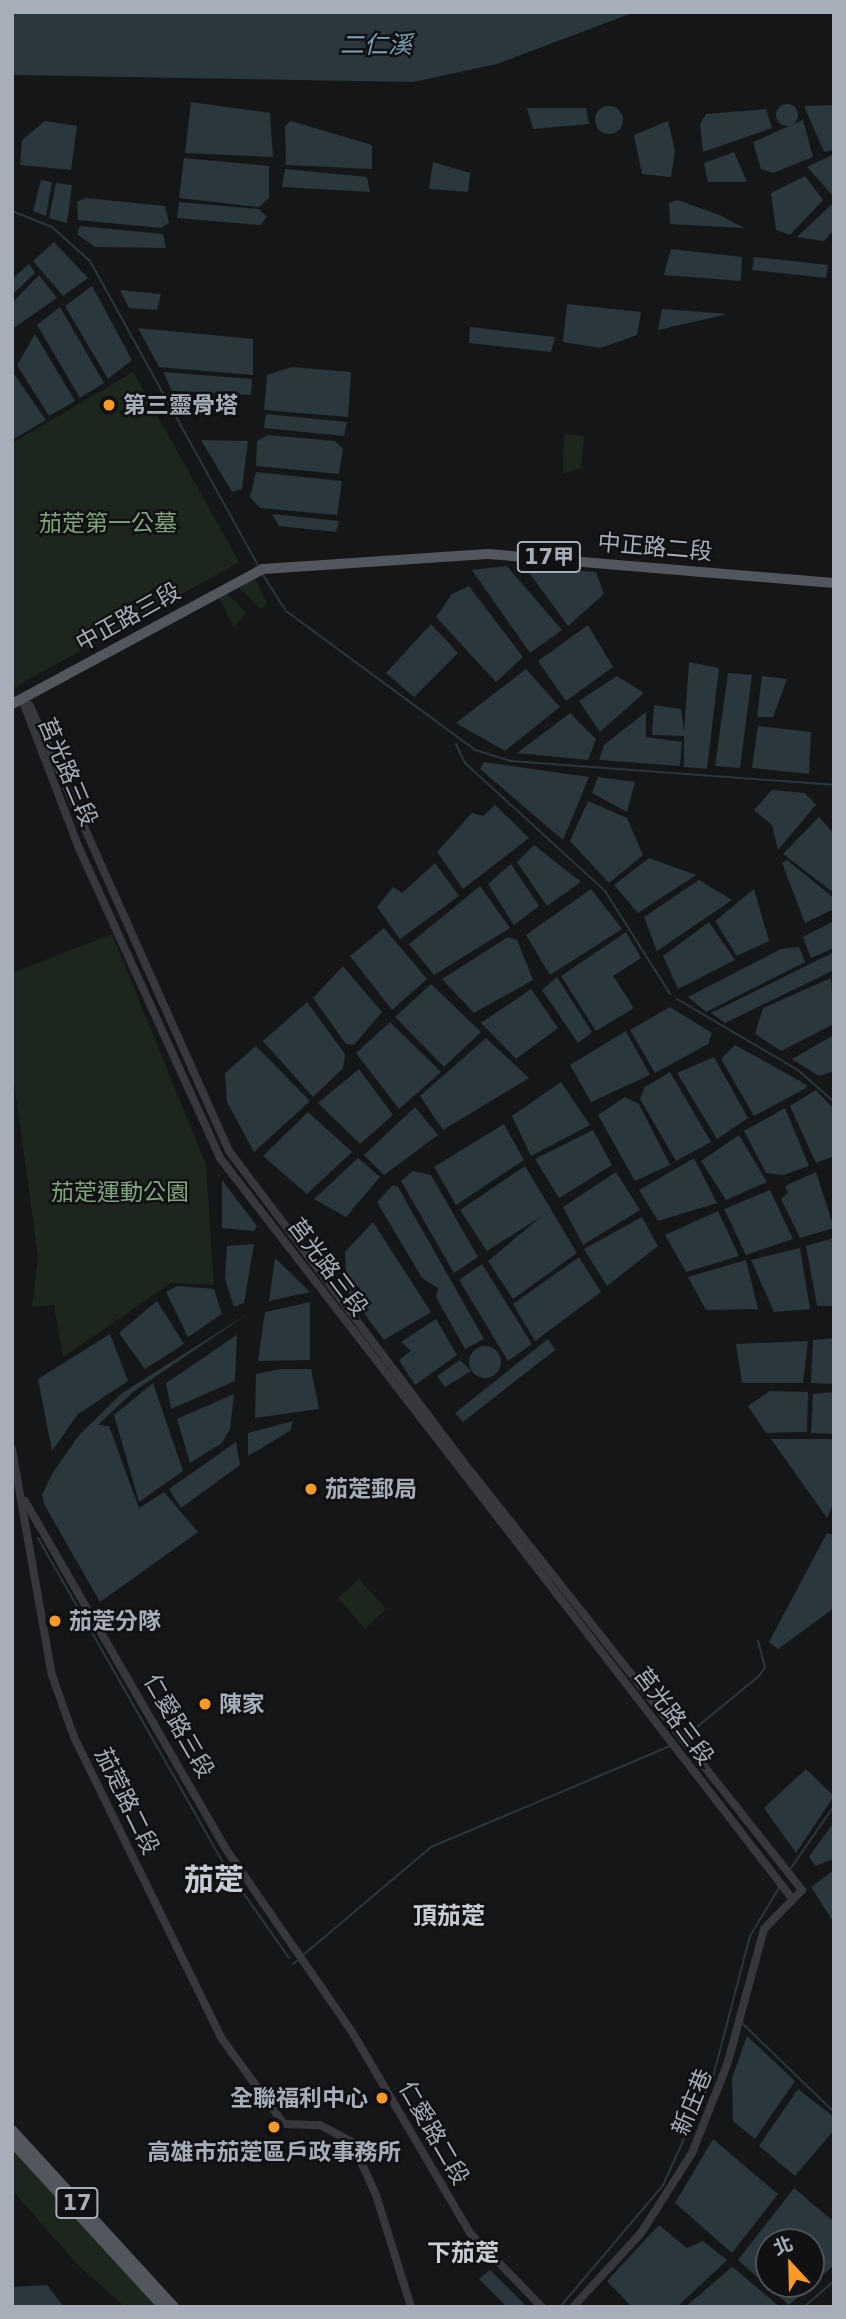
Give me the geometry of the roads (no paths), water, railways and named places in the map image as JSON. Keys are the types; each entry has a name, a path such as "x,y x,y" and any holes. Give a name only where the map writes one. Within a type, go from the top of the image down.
{"main road":[{"name":"中正路二段","path":"258,570 510,555 834,583"},
{"name":"中正路三段","path":"17,701 258,570"},
{"name":"17","path":"12,2130 163,2307"},
{"name":"17","path":"12,2142 140,2277 174,2307"}],"street":[{"name":"莒光路三段","path":"17,701 30,706 229,1151 761,1841 802,1889"},
{"name":"莒光路三段","path":"17,701 68,821 220,1158 791,1897"},
{"name":"茄萣路二段","path":"12,1449 24,1501 52,1675 74,1737 222,2039 276,2116 335,2130 352,2142 376,2195 411,2307"},
{"name":"仁愛路三段","path":"24,1501 229,1852 308,1966"},
{"name":"新庄巷","path":"573,2307 641,2233 692,2153 722,2082 764,1929 791,1897 802,1889"},
{"name":"仁愛路二段","path":"308,1966 470,2233 542,2307"}],"water":[{"name":"二仁溪","path":"12,12 635,12 497,64 413,82 12,75"},
{"path":"191,102 270,113 273,157 185,153"},
{"path":"787,104 795,107 798,115 795,123 787,126 779,123 776,115 779,107"},
{"path":"834,105 834,150 824,152 804,106"},
{"path":"609,106 619,110 623,120 619,130 609,134 599,130 595,120 599,110"},
{"path":"527,108 586,108 589,124 533,129"},
{"path":"766,109 772,128 703,152 700,124 706,114"},
{"path":"803,120 813,157 773,173 761,169 753,142"},
{"path":"45,121 77,126 71,170 20,165 22,140"},
{"path":"291,121 372,145 372,169 286,165 285,126"},
{"path":"668,121 675,151 671,177 642,174 634,135"},
{"path":"734,152 747,182 708,182 704,163"},
{"path":"834,154 834,197 807,167"},
{"path":"184,158 269,166 269,198 259,207 179,198"},
{"path":"433,162 470,173 468,192 429,189"},
{"path":"285,169 367,177 370,192 282,187"},
{"path":"805,176 823,200 790,235 776,230 771,193"},
{"path":"41,180 52,182 46,216 33,211"},
{"path":"56,183 72,185 67,223 49,218"},
{"path":"85,198 165,206 169,223 161,228 78,220 77,202"},
{"path":"678,200 722,216 744,228 670,224 669,203"},
{"path":"179,202 259,209 267,217 260,225 177,218"},
{"path":"834,202 834,230 824,241 797,237"},
{"path":"80,226 163,234 166,248 95,247 77,234"},
{"path":"54,242 88,278 63,296 33,261"},
{"path":"671,249 742,257 741,281 664,275"},
{"path":"754,257 828,265 826,278 752,270"},
{"path":"29,264 35,273 12,295 12,279"},
{"path":"39,275 57,298 12,329 12,303"},
{"path":"92,286 132,360 108,379 65,306"},
{"path":"120,290 161,294 157,310 129,308"},
{"path":"567,304 641,312 637,335 601,348 563,342"},
{"path":"60,307 104,383 80,398 37,325"},
{"path":"662,309 728,314 658,330"},
{"path":"470,327 555,337 551,352 469,343"},
{"path":"138,328 253,339 253,375 159,367"},
{"path":"35,334 75,401 49,416 17,365"},
{"path":"292,367 351,372 348,417 264,410 267,375"},
{"path":"163,372 252,379 251,395 172,391"},
{"path":"14,374 46,420 12,440 12,377"},
{"path":"266,414 347,422 344,436 264,428"},
{"path":"268,435 335,441 343,449 339,474 256,466 257,441"},
{"path":"201,440 248,441 242,489 232,492"},
{"path":"256,472 342,481 337,515 260,508 250,497"},
{"path":"272,514 339,521 336,532 279,526"},
{"path":"507,566 562,630 530,653 472,570"},
{"path":"525,567 596,572 604,594 568,626"},
{"path":"469,586 523,657 496,682 436,617 452,594"},
{"path":"431,624 458,653 414,697 386,673"},
{"path":"588,625 613,667 566,701 538,661"},
{"path":"689,662 719,668 707,769 684,767 684,736 652,735 654,705 681,709 684,732"},
{"path":"526,669 560,707 505,751 456,723"},
{"path":"728,673 752,675 740,768 715,766"},
{"path":"617,676 644,693 600,732 579,701"},
{"path":"762,676 787,679 773,717 757,717"},
{"path":"646,712 646,737 682,742 680,766 599,760 604,745"},
{"path":"570,713 596,739 588,760 517,753"},
{"path":"758,726 811,732 809,774 752,768"},
{"path":"484,762 589,777 563,840 480,769"},
{"path":"598,777 635,782 627,812 592,793"},
{"path":"772,790 805,793 816,805 778,850 772,825 754,810"},
{"path":"588,801 627,818 643,855 609,883 570,841"},
{"path":"495,805 529,838 463,889 437,852 472,813 483,816"},
{"path":"819,817 834,834 834,893 783,854"},
{"path":"534,845 581,882 547,906 517,862"},
{"path":"649,858 696,875 638,913 614,885"},
{"path":"787,860 834,898 834,909 805,923 782,863"},
{"path":"435,863 459,896 400,939 377,907 393,887 402,893"},
{"path":"511,864 539,906 514,925 488,884"},
{"path":"699,880 732,900 657,951 644,917"},
{"path":"480,886 510,928 434,975 409,944"},
{"path":"591,889 622,929 550,975 526,935"},
{"path":"754,889 769,941 737,956 715,921"},
{"path":"834,921 834,948 811,958 803,937"},
{"path":"709,922 735,960 678,989 663,956"},
{"path":"384,928 427,979 392,1010 350,956"},
{"path":"626,932 641,958 613,976 634,1008 596,1031 561,976"},
{"path":"508,937 517,940 533,980 474,1013 442,979"},
{"path":"799,947 805,962 706,1012 688,997 781,949"},
{"path":"834,952 834,970 725,1023 711,1013"},
{"path":"343,966 382,1012 354,1045 346,1044 313,998"},
{"path":"557,977 592,1032 578,1043 542,990"},
{"path":"831,978 834,1024 781,1051 755,1034 763,1008"},
{"path":"431,984 481,1032 444,1067 395,1017"},
{"path":"531,989 558,1028 516,1059 481,1023"},
{"path":"307,1002 345,1054 343,1068 313,1097 263,1041"},
{"path":"670,1007 712,1033 708,1044 655,1073 630,1030"},
{"path":"390,1022 441,1072 399,1109 356,1053"},
{"path":"626,1031 650,1075 591,1102 570,1065"},
{"path":"834,1035 834,1071 819,1076 792,1059"},
{"path":"486,1038 529,1078 443,1130 420,1096"},
{"path":"735,1045 807,1085 806,1088 754,1116 721,1059"},
{"path":"256,1046 310,1101 254,1152 227,1102 225,1073"},
{"path":"714,1057 748,1118 717,1139 677,1073"},
{"path":"359,1069 393,1115 360,1144 318,1103"},
{"path":"670,1072 711,1142 676,1161 640,1099 645,1087"},
{"path":"561,1082 590,1125 531,1156 512,1116"},
{"path":"816,1090 834,1109 834,1156 816,1163 790,1106"},
{"path":"625,1097 639,1104 670,1165 635,1181 598,1115"},
{"path":"415,1107 438,1135 384,1175 364,1155"},
{"path":"785,1108 809,1166 783,1175 766,1173 744,1131"},
{"path":"308,1112 352,1152 307,1194 263,1156"},
{"path":"504,1124 524,1160 456,1205 434,1167"},
{"path":"593,1130 612,1165 559,1198 535,1159"},
{"path":"739,1135 767,1182 726,1200 701,1161"},
{"path":"358,1158 380,1177 346,1217 314,1199"},
{"path":"694,1158 717,1203 658,1221 639,1190"},
{"path":"525,1166 577,1253 513,1299 488,1261 542,1216 487,1251 460,1210"},
{"path":"413,1171 431,1175 478,1257 454,1273 401,1181"},
{"path":"616,1172 640,1210 583,1245 563,1207"},
{"path":"816,1172 834,1228 800,1238 781,1199 788,1193 785,1186"},
{"path":"222,1180 257,1226 254,1231 222,1228"},
{"path":"393,1185 398,1187 484,1339 465,1349 436,1297 438,1288 422,1278 377,1202"},
{"path":"770,1190 793,1239 746,1255 724,1209"},
{"path":"718,1211 739,1256 686,1272 665,1235"},
{"path":"642,1217 658,1246 607,1286 584,1249"},
{"path":"373,1222 431,1312 384,1340 347,1291 345,1252"},
{"path":"834,1238 834,1306 817,1306 806,1246"},
{"path":"254,1244 244,1303 234,1307 225,1279 227,1246"},
{"path":"800,1248 810,1309 774,1312 751,1260"},
{"path":"579,1257 601,1292 535,1341 513,1304"},
{"path":"275,1258 310,1292 269,1301"},
{"path":"746,1260 758,1309 706,1310 688,1277"},
{"path":"482,1264 532,1344 508,1361 459,1280"},
{"path":"177,1286 214,1289 222,1314 188,1337 166,1292"},
{"path":"157,1301 184,1344 145,1369 119,1333"},
{"path":"310,1302 310,1360 258,1361 265,1312"},
{"path":"252,1311 133,1392 98,1425 109,1426 139,1508 164,1492 198,1532 100,1602 45,1506 42,1495 52,1474 79,1435 122,1393"},
{"path":"436,1319 457,1355 415,1385 399,1360 411,1351 401,1342"},
{"path":"110,1334 128,1381 78,1414 52,1451 38,1379"},
{"path":"237,1335 235,1381 171,1409 166,1383"},
{"path":"834,1338 834,1384 811,1383 813,1340"},
{"path":"548,1339 555,1350 463,1422 455,1413"},
{"path":"808,1341 803,1383 742,1383 736,1344"},
{"path":"485,1346 496,1351 501,1362 496,1373 485,1378 474,1373 469,1362 474,1351"},
{"path":"460,1360 471,1371 445,1387 437,1376"},
{"path":"281,1369 311,1369 319,1409 255,1418 256,1374"},
{"path":"153,1383 183,1471 139,1502 114,1415"},
{"path":"770,1391 808,1392 807,1432 766,1433 748,1406"},
{"path":"834,1392 834,1434 811,1433 813,1394"},
{"path":"234,1394 230,1429 222,1443 190,1463 177,1419"},
{"path":"293,1421 290,1431 248,1456 248,1433"},
{"path":"771,1439 834,1439 834,1503 827,1518"},
{"path":"236,1442 240,1465 181,1508 169,1489"},
{"path":"827,1533 834,1535 834,1608 778,1649 769,1642"},
{"path":"806,1769 834,1796 796,1853 764,1808"},
{"path":"834,1822 834,1859 815,1866 809,1857"},
{"path":"834,1870 834,1923 811,1887"},
{"path":"747,2036 795,2081 755,2139 733,2121 732,2078"},
{"path":"798,2089 834,2117 834,2130 795,2176 759,2146"},
{"path":"713,2139 778,2194 732,2253 675,2203"},
{"path":"794,2188 834,2222 834,2265 825,2273 825,2228 763,2228"},
{"path":"659,2225 687,2248 703,2241 727,2260 677,2307 632,2307 607,2281"},
{"path":"755,2238 755,2275 738,2260"},
{"path":"732,2267 755,2286 755,2298 769,2298 780,2307 685,2307"},
{"path":"490,2270 527,2307 507,2307 479,2279"},
{"path":"47,2285 64,2307 12,2307 12,2287"},
{"path":"781,2298 797,2298 789,2305"}],"waterway":[{"path":"12,211 52,227 90,261 259,567"},
{"path":"263,575 286,611 475,750 510,761 834,785"},
{"path":"456,744 465,763 605,891 670,994"},
{"path":"677,999 798,1070 834,1102"},
{"path":"38,1538 230,1874 289,1958"},
{"path":"686,1736 759,1676 765,1667 758,1641"},
{"path":"302,1956 431,1847 670,1746"},
{"path":"791,1868 834,1806"},
{"path":"560,2307 663,2185 714,2073 750,1936 779,1888"},
{"path":"293,1964 298,1960"},
{"path":"742,2023 834,2112"},
{"path":"804,2307 834,2281"}],"place":[{"name":"第三靈骨塔","path":"109,405"},
{"name":"茄萣郵局","path":"311,1489"},
{"name":"茄萣分隊","path":"55,1621"},
{"name":"陳家","path":"205,1704"},
{"name":"全聯福利中心","path":"382,2098"},
{"name":"高雄市茄萣區戶政事務所","path":"274,2127"}],"district":[{"name":"茄萣","path":"214,1880"},
{"name":"頂茄萣","path":"449,1917"},
{"name":"下茄萣","path":"463,2254"}],"park label":[{"name":"茄萣第一公墓","path":"108,523"},
{"name":"茄萣運動公園","path":"120,1192"}]}
